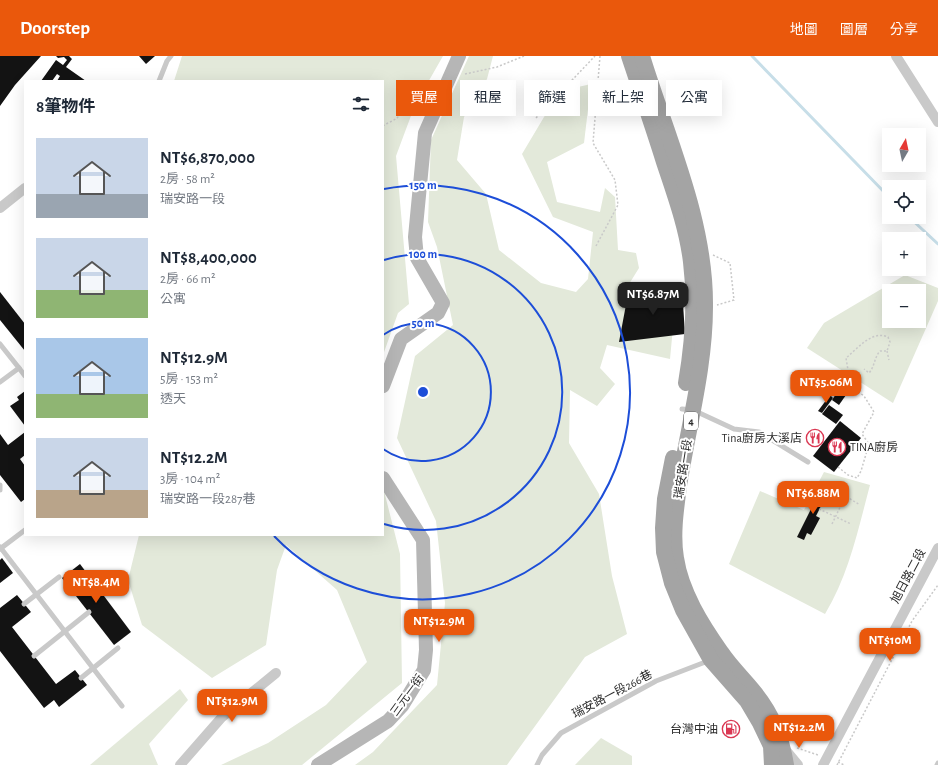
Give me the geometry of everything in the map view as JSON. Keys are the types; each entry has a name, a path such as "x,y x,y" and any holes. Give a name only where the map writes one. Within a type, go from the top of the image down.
{"main road":[{"name":"瑞安路一段","path":"629,56 678,204 691,261 694,308 687,409 676,507 676,558 683,583 695,611 722,653 756,694 769,715 779,759"},
{"name":"瑞安路一段","path":"642,56 684,184 698,232 705,307 702,358 687,409 665,499 663,528 664,552 672,583 683,610 711,660 747,701 779,759"}],"street":[{"path":"450,80 460,56"},
{"path":"896,56 938,122"},
{"path":"384,383 401,339 438,313 443,303 417,258 415,237 425,133 433,116"},
{"path":"0,208 24,189"},
{"name":"三元一街","path":"318,765 388,720 402,706 424,670 426,650 423,540 384,480"},
{"name":"旭日路二段","path":"825,761 938,548"},
{"path":"180,765 222,717 276,673"}],"lane":[{"path":"159,80 167,61 171,56"},
{"path":"0,344 24,375"},
{"path":"0,382 19,368"},
{"path":"687,409 734,429 758,432 808,462"},
{"path":"0,485 0,490"},
{"path":"24,531 0,548 122,706"},
{"path":"24,604 59,576"},
{"path":"34,656 89,612"},
{"path":"81,678 118,648"},
{"name":"瑞安路一段266巷","path":"537,765 542,755 561,733 656,681 711,660"}],"path":[{"path":"452,83 465,73 498,67 524,56"},
{"path":"536,118 595,56"},
{"path":"596,246 618,205 615,180 593,143 600,56"},
{"path":"384,125 397,116"},
{"path":"700,249 730,263 734,300 705,307"},
{"path":"838,467 848,475 856,478 861,471 869,444 862,434 874,412 864,396 856,390 848,370 846,358 875,335 882,334 888,337 890,342 887,351 889,360"},
{"path":"864,368 869,372 873,368 875,357 880,351 887,351"},
{"path":"826,484 860,505"},
{"path":"832,524 845,497"},
{"path":"819,509 852,524"},
{"path":"836,765 912,621 938,584"},
{"path":"779,759 795,747 825,761 838,762 844,765"}],"green space":[{"path":"182,56 443,56 429,80 396,80 396,116 411,116 396,156 409,304 398,313 384,352 384,80 174,80"},
{"path":"469,56 493,56 486,80 460,80 460,116 465,116 457,160 486,194 499,250 541,283 576,292 588,279 593,232 553,217 522,154 545,116 580,116 580,87 588,85 588,109 584,143 547,162 557,202 600,212 605,188 615,197 618,250 636,253 639,268 621,297 628,308 675,306 670,359 607,345 600,368 615,384 597,406 570,390 569,443 599,494 612,576 627,634 585,657 507,765 355,765 373,752 437,685 445,603 436,521 397,438 415,356 453,325 437,247 428,222 431,140 442,116 452,116 452,94"},
{"path":"903,276 908,276 938,288 938,301 893,403 807,348 824,323 882,289 882,328 926,328 926,284 890,284"},
{"path":"824,472 870,485 847,567 825,614 729,564 760,491 804,510"},
{"path":"384,491 400,554 402,683 302,765 221,765 268,743 326,705 367,662 337,590 286,545 277,570 266,645 212,678 142,625 128,580 139,536 384,536"},
{"path":"180,689 188,700 149,744 158,765 90,765"},
{"path":"601,738 632,756 632,765 575,765"}],"building":[{"path":"0,56 41,56 15,85 0,106"},
{"path":"56,56 69,56 72,59 66,67 85,80 58,80 60,76 57,74 53,80 42,80 56,60 63,65 67,60 64,57 58,58"},
{"path":"139,56 155,56 146,64"},
{"path":"682,289 685,334 619,342 628,294"},
{"path":"0,292 24,323 24,350 0,320"},
{"path":"845,380 853,385 839,405 832,400"},
{"path":"24,392 24,425 10,406 19,400 17,397"},
{"path":"830,395 833,398 822,413 818,411"},
{"path":"829,405 843,415 836,424 822,414"},
{"name":"TINA廚房","path":"840,421 861,438 834,472 813,456"},
{"path":"24,433 24,456 20,459 24,465 24,500 21,502 0,475 0,434 8,445"},
{"path":"822,487 829,490 816,516 820,518 811,535 807,533 804,540 797,537"},
{"path":"2,558 13,573 0,583 0,560"},
{"path":"80,564 131,632 114,645 62,578"},
{"path":"17,595 31,612 12,627 56,684 75,670 87,685 59,707 54,700 44,708 0,651 0,608"}],"waterway":[{"path":"752,56 882,190"},
{"path":"917,224 938,244"}],"place":[{"name":"Tina廚房大溪店","path":"815,438"},
{"name":"TINA廚房","path":"837,447"},
{"name":"台灣中油","path":"731,729"}]}
